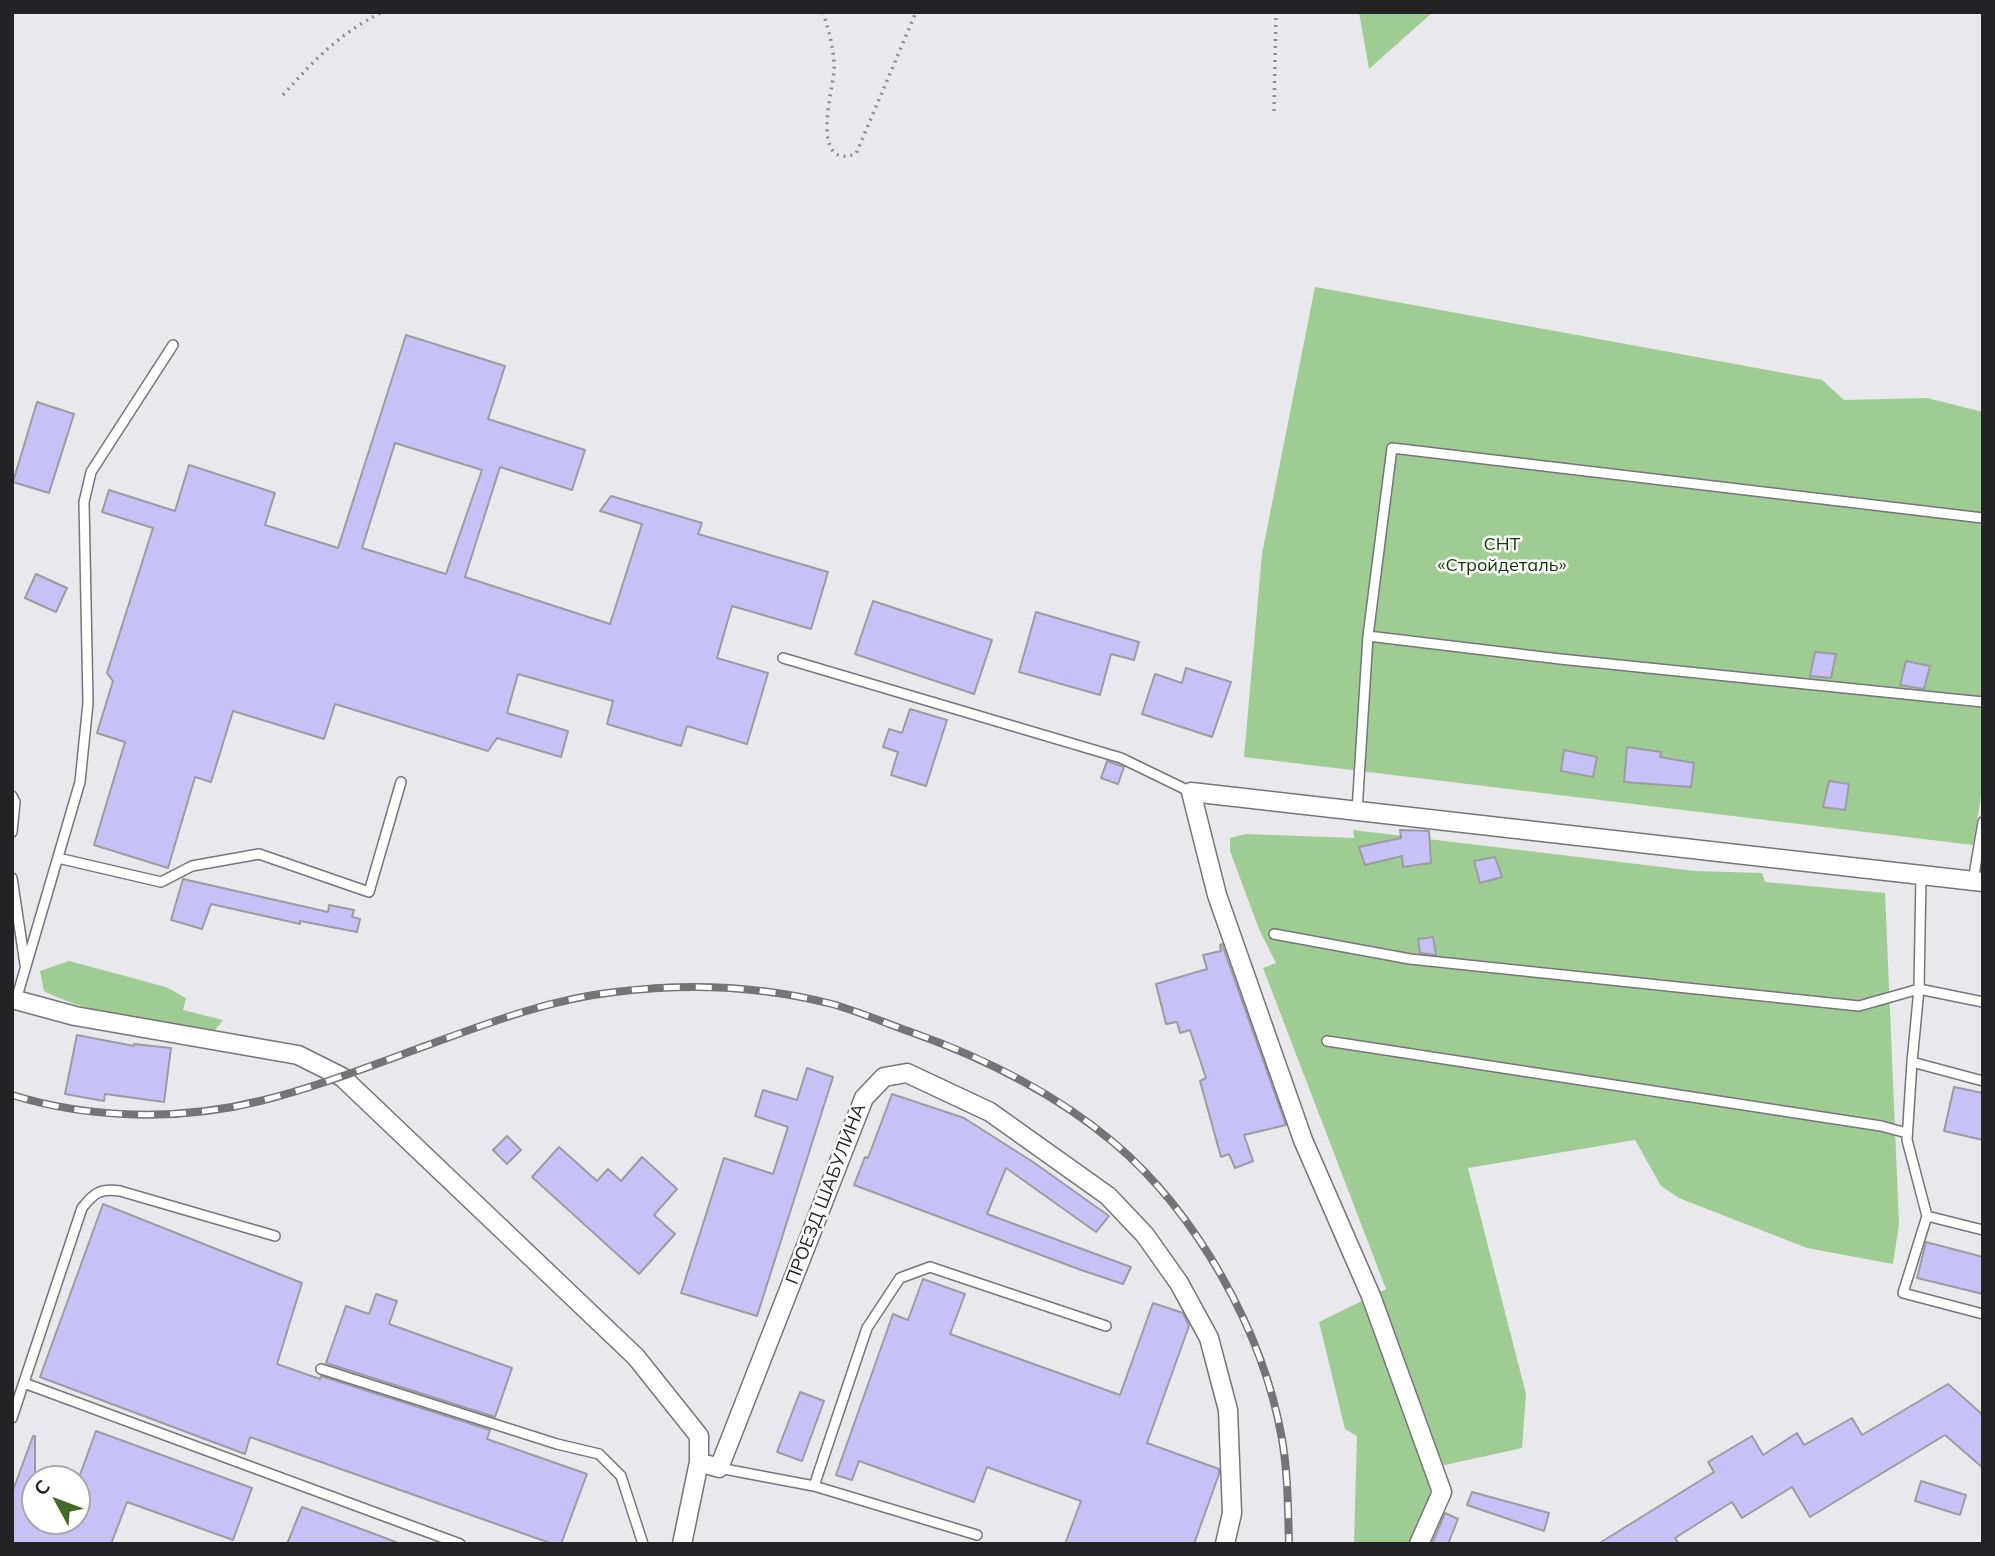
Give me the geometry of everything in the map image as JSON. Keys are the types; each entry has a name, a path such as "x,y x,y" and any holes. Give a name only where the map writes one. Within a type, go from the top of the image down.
{"street":[{"path":"1419,1544 1442,1492 1371,1296 1303,1140 1217,895 1191,792 1978,881"},
{"path":"14,999 75,1016 298,1055 342,1077 636,1357 699,1436 699,1462 682,1544"},
{"name":"ПРОЕЗД ШАБУЛИНА","path":"719,1468 864,1098 884,1077 907,1073 990,1112 1108,1196 1145,1235 1179,1283 1209,1338 1228,1410 1232,1513 1225,1544"},
{"path":"699,1462 719,1468"}],"lane":[{"path":"14,999 80,782 88,703 84,502 91,472 173,345"},
{"path":"1357,811 1368,636 1392,448 1983,518"},
{"path":"1368,636 1560,659 1983,702"},
{"path":"783,658 1121,758 1191,792"},
{"path":"58,858 161,882 192,866 259,854 369,892 401,782"},
{"path":"12,796 15,802 12,832"},
{"path":"1978,881 1983,822"},
{"path":"1921,876 1919,989 1907,1140 1927,1216 1903,1293 1983,1314"},
{"path":"12,878 25,969"},
{"path":"1274,934 1410,959 1859,1006 1919,989 1983,1002"},
{"path":"1327,1041 1867,1124 1907,1133"},
{"path":"1912,1062 1983,1081"},
{"path":"12,1418 82,1208 93,1194 104,1188 120,1191 275,1236"},
{"path":"1927,1216 1983,1230"},
{"path":"814,1486 867,1328 900,1278 930,1268 1105,1326"},
{"path":"321,1369 557,1444 599,1454 621,1476 642,1544"},
{"path":"24,1383 460,1544"},
{"path":"719,1468 814,1486 977,1535"}],"path":[{"path":"283,94 322,51 382,12"},
{"path":"823,12 832,40 834,72 827,118 827,142 837,153 848,157 856,154 916,12"},
{"path":"1274,111 1276,12"}],"green space":[{"path":"1359,12 1433,12 1369,69"},
{"name":"СНТ «Стройдеталь»","path":"1315,287 1822,380 1844,400 1927,398 1983,412 1983,784 1973,845 1244,757 1262,554"},
{"path":"1353,830 1695,871 1762,873 1765,882 1885,893 1899,1224 1893,1264 1807,1248 1679,1198 1661,1186 1635,1140 1468,1168 1526,1394 1522,1448 1431,1468 1429,1512 1415,1544 1354,1544 1357,1436 1345,1429 1319,1322 1386,1289 1263,968 1276,963 1259,929 1230,851 1230,838 1246,834 1354,838"},
{"path":"69,961 166,987 186,998 183,1010 223,1020 212,1034 105,1013 44,991 40,971"}],"building":[{"path":"406,335 505,366 488,419 585,450 572,490 500,467 465,577 610,624 642,524 600,511 611,496 702,523 698,534 828,572 811,629 732,606 717,658 768,673 747,744 687,726 681,746 607,724 613,701 518,674 507,713 568,731 561,757 497,738 488,751 335,704 324,739 233,711 211,782 195,777 168,868 94,845 125,742 97,733 113,681 107,673 153,528 102,512 109,490 175,511 189,465 275,493 265,525 338,548","holes":["395,443 482,470 446,574 362,548"]},
{"path":"37,402 74,414 49,493 13,482"},
{"path":"36,574 67,588 56,612 25,598"},
{"path":"873,601 992,640 974,694 855,654"},
{"path":"1036,612 1139,642 1134,660 1111,654 1100,695 1019,672"},
{"path":"1815,652 1836,654 1831,678 1810,676"},
{"path":"1906,661 1930,666 1924,689 1900,685"},
{"path":"1186,668 1231,682 1212,737 1142,714 1155,674 1182,683"},
{"path":"910,709 947,720 926,786 891,775 898,752 883,747 889,729 902,733"},
{"path":"1627,747 1661,752 1660,757 1694,763 1691,787 1624,782"},
{"path":"1564,750 1597,757 1593,777 1561,771"},
{"path":"1107,761 1124,767 1118,784 1101,778"},
{"path":"1829,781 1849,784 1845,810 1823,807"},
{"path":"1400,830 1429,831 1431,863 1403,867 1402,856 1365,865 1359,847 1401,838"},
{"path":"1495,857 1502,877 1480,883 1474,861"},
{"path":"183,879 328,912 329,905 354,910 352,917 360,919 357,932 300,921 300,924 211,904 202,929 171,920"},
{"path":"1433,937 1436,955 1420,953 1418,939"},
{"path":"1222,944 1286,1125 1244,1135 1253,1161 1235,1168 1229,1154 1221,1157 1200,1081 1206,1078 1190,1030 1180,1033 1177,1022 1166,1024 1156,984 1207,969 1203,955 1221,951"},
{"path":"77,1035 134,1046 171,1048 164,1102 105,1094 104,1101 65,1094"},
{"path":"807,1068 833,1077 757,1316 681,1293 724,1158 773,1174 788,1127 755,1116 763,1090 797,1100"},
{"path":"1954,1087 1983,1093 1983,1140 1944,1131"},
{"path":"892,1094 964,1118 1033,1162 1109,1216 1096,1232 1006,1168 987,1214 1131,1267 1123,1284 854,1185 865,1157 868,1158"},
{"path":"507,1136 521,1150 507,1164 493,1150"},
{"path":"559,1147 597,1181 608,1169 621,1181 642,1157 677,1189 654,1215 675,1234 639,1274 532,1177"},
{"path":"103,1204 302,1283 277,1364 490,1430 487,1439 587,1474 561,1544 553,1544 250,1437 245,1454 40,1377"},
{"path":"1926,1242 1983,1257 1983,1294 1917,1278"},
{"path":"923,1279 965,1294 950,1334 1120,1395 1153,1303 1183,1313 1189,1326 1147,1443 1219,1469 1194,1544 1065,1544 1081,1501 987,1467 974,1502 859,1461 852,1480 836,1475 893,1314 908,1320"},
{"path":"376,1294 397,1301 389,1324 512,1368 495,1417 326,1363 346,1306 369,1314"},
{"path":"1948,1384 1983,1415 1983,1468 1945,1435 1810,1517 1792,1487 1742,1518 1732,1502 1675,1538 1679,1544 1598,1544 1714,1472 1708,1462 1752,1436 1763,1455 1797,1433 1804,1445 1852,1418 1862,1435"},
{"path":"800,1392 824,1401 802,1461 777,1452"},
{"path":"96,1431 252,1488 233,1540 127,1502 111,1544 12,1544 12,1493 21,1469 21,1535 91,1535 91,1465 84,1465"},
{"path":"33,1436 35,1465 22,1465"},
{"path":"1921,1481 1966,1495 1960,1515 1915,1501"},
{"path":"1472,1492 1549,1513 1544,1531 1467,1505"},
{"path":"302,1507 396,1542 396,1544 287,1544"},
{"path":"1445,1513 1458,1519 1448,1544 1432,1544"}],"railway":[{"path":"12,1095 72,1109 104,1113 167,1114 230,1107 324,1082 544,1006 591,995 642,989 696,987 779,993 860,1013 963,1052 1041,1091 1113,1142 1144,1171 1172,1203 1222,1277 1259,1357 1273,1398 1282,1439 1287,1478 1289,1544"}]}
